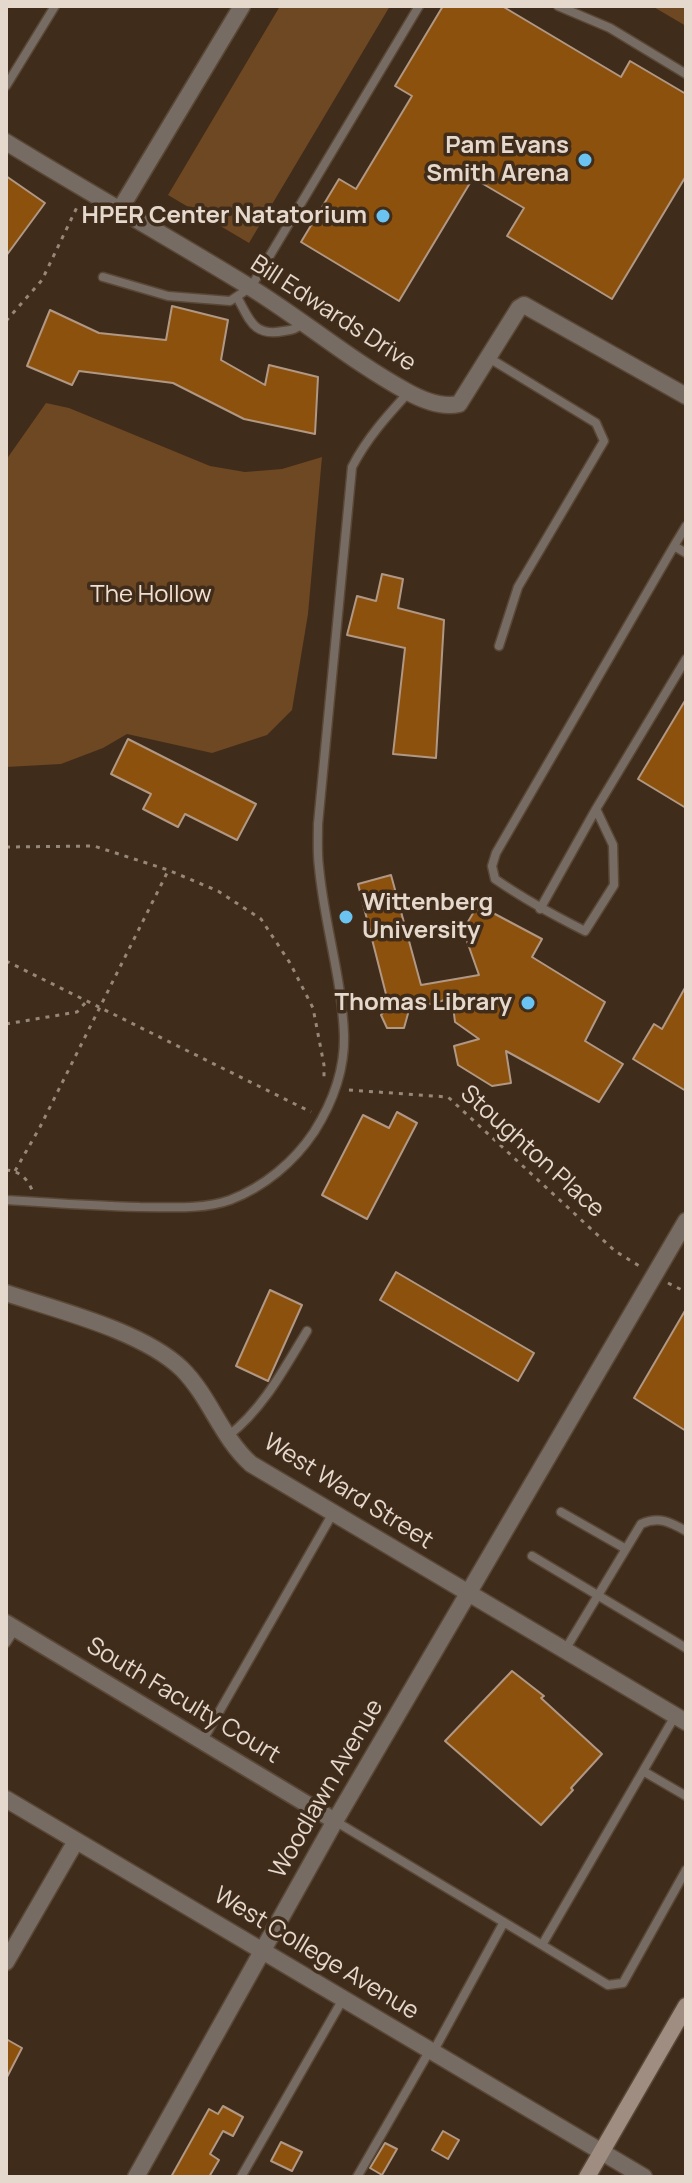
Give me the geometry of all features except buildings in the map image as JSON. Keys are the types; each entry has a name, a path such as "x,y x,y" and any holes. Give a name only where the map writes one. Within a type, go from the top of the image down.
{"street":[{"path":"119,211 242,6"},
{"name":"Bill Edwards Drive","path":"6,142 408,393 431,402 451,406 459,404 519,308 524,305 686,396"},
{"name":"Woodlawn Avenue","path":"136,2177 335,1821 686,1221"},
{"name":"West Ward Street","path":"6,1293 106,1328 164,1355 182,1369 199,1390 236,1450 251,1464 680,1719"},
{"name":"South Faculty Court","path":"9,1631 203,1740 335,1821"},
{"name":"West College Avenue","path":"6,1799 644,2177"},
{"path":"6,1962 76,1841"},
{"path":"587,2177 686,2006"}],"lane":[{"path":"6,86 55,6"},
{"path":"103,277 168,296 230,301 244,292 419,6"},
{"path":"558,6 610,28 686,74"},
{"path":"244,292 251,323 262,332 296,329 302,324"},
{"path":"489,358 596,423 604,441 518,587 499,646"},
{"path":"6,1200 171,1207 205,1206 228,1201 274,1175 292,1160 323,1118 336,1089 344,1036 319,866 318,824 352,467 378,426 408,393"},
{"path":"596,809 613,845 614,885 585,931 540,909 495,879 492,866 496,853 686,526"},
{"path":"674,546 686,553"},
{"path":"540,909 686,659"},
{"path":"227,1437 258,1408 307,1331"},
{"path":"561,1512 626,1549"},
{"path":"203,1740 333,1513"},
{"path":"565,1651 641,1524 653,1519 665,1520 686,1531"},
{"path":"532,1556 686,1648"},
{"path":"542,1945 643,1771 680,1719"},
{"path":"643,1771 686,1796"},
{"path":"335,1821 608,1985 623,1983 686,1870"},
{"path":"357,2177 504,1922"},
{"path":"241,2177 343,1998"}],"path":[{"path":"6,321 42,280 85,191"},
{"path":"6,847 94,846 168,870 218,891 261,919 290,963 313,1008 324,1065 323,1085"},
{"path":"15,1171 168,870"},
{"path":"6,961 323,1118"},
{"path":"6,1024 77,1012 87,1001"},
{"name":"Stoughton Place","path":"336,1089 448,1097 615,1251 686,1292"},
{"path":"6,1170 15,1171 29,1181 36,1202"}],"green space":[{"path":"280,6 390,6 249,243 168,195"},
{"path":"652,6 686,6 686,26"},
{"name":"The Hollow","path":"46,403 69,408 210,466 245,472 282,469 322,457 308,614 292,710 267,735 212,753 127,734 103,748 61,764 6,767 6,460"}],"place":[{"name":"Pam Evans Smith Arena","path":"585,160"},
{"name":"HPER Center Natatorium","path":"383,216"},
{"name":"Wittenberg University","path":"346,917"},
{"name":"Thomas Library","path":"528,1003"}]}
